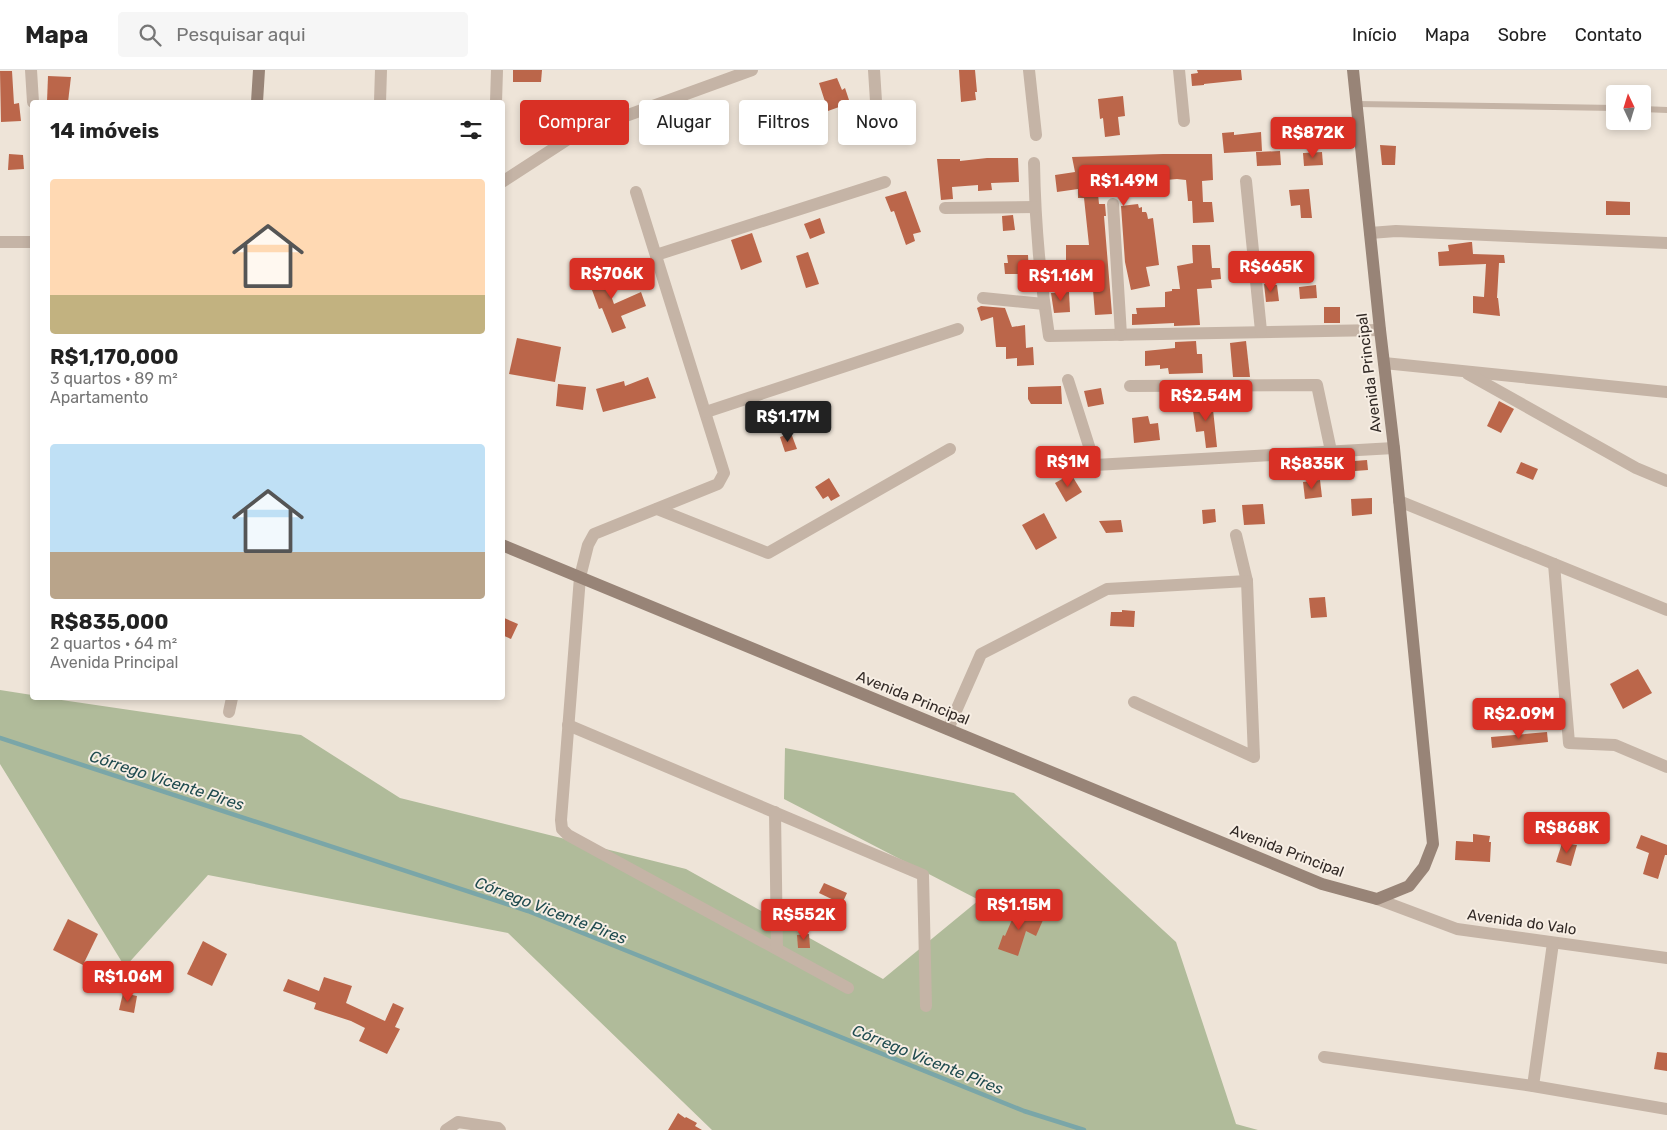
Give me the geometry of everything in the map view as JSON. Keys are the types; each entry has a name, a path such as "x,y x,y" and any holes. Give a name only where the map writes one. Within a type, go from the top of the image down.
{"street":[{"path":"32,70 33,100"},
{"path":"257,100 260,70"},
{"path":"380,100 382,70"},
{"path":"496,100 497,70"},
{"path":"505,180 576,134 752,70"},
{"path":"874,70 876,100"},
{"path":"1029,70 1036,135"},
{"path":"1179,70 1184,121"},
{"name":"Avenida Principal","path":"505,546 1322,884 1377,899 1409,886 1424,867 1433,844 1394,448 1353,70"},
{"path":"1034,163 1035,207 1044,304 1049,336 1380,330"},
{"path":"1246,181 1261,332"},
{"path":"656,255 885,182"},
{"path":"636,192 724,473 718,484 594,534 588,545 580,577 561,820 562,829 568,835 848,988"},
{"path":"1113,204 1121,335"},
{"path":"945,208 1035,207"},
{"path":"1370,233 1396,231 1667,243"},
{"path":"0,242 30,242"},
{"path":"983,298 1044,304"},
{"path":"706,412 958,329"},
{"path":"1384,363 1667,392"},
{"path":"1463,372 1636,468 1667,481"},
{"path":"1068,380 1095,465 1394,448"},
{"path":"1130,386 1318,385 1331,451"},
{"path":"657,509 768,553 950,449"},
{"path":"1399,501 1667,610"},
{"path":"1134,702 1254,756 1247,580 1236,535"},
{"path":"1554,564 1569,743 1615,745 1667,767"},
{"path":"948,730 981,654 1107,589 1247,580"},
{"path":"229,712 232,700"},
{"path":"568,725 923,875 926,1006"},
{"path":"775,812 777,950"},
{"name":"Avenida do Valo","path":"1377,899 1457,930 1667,958"},
{"path":"1533,1086 1552,943"},
{"path":"1324,1057 1533,1086 1667,1109"},
{"path":"446,1130 458,1122 498,1128 500,1130"}],"lane":[{"path":"1357,104 1606,108"},
{"path":"1651,109 1667,110"}],"green space":[{"path":"0,690 30,695 30,700 62,700 301,735 400,798 686,869 883,979 979,900 784,799 785,748 1014,793 1176,942 1236,1124 1258,1130 712,1130 508,933 208,875 125,967 0,764"}],"building":[{"path":"513,70 542,70 541,82 513,82"},
{"path":"959,70 975,70 976,100 961,102"},
{"path":"1197,70 1241,70 1242,80 1192,86 1191,74 1198,73"},
{"path":"0,71 12,71 14,104 19,103 21,121 1,122"},
{"path":"48,76 71,77 68,100 47,100"},
{"path":"837,78 842,90 845,88 849,100 838,100 838,107 828,111 828,100 824,100 819,83"},
{"path":"1123,96 1125,116 1118,117 1120,135 1105,137 1103,118 1100,119 1098,99"},
{"path":"1234,132 1234,135 1261,132 1262,151 1224,153 1222,133"},
{"path":"1380,145 1396,146 1395,165 1382,165"},
{"path":"1280,151 1281,165 1257,166 1256,152"},
{"path":"1322,152 1323,165 1304,166 1303,153"},
{"path":"9,154 23,155 24,169 8,170"},
{"path":"1212,154 1213,180 1202,181 1203,202 1212,202 1214,222 1193,223 1192,201 1188,201 1186,180 1144,182 1144,186 1132,187 1131,182 1097,184 1099,204 1105,204 1106,216 1104,216 1112,314 1095,315 1093,290 1071,291 1069,260 1066,260 1066,245 1089,245 1084,198 1078,198 1078,189 1057,192 1055,175 1075,172 1072,157"},
{"path":"987,158 1018,158 1019,182 991,183 992,190 978,191 978,185 952,187 953,199 941,200 937,159 960,159 960,161"},
{"path":"1309,189 1312,218 1301,218 1300,205 1291,206 1289,190"},
{"path":"906,191 921,232 913,234 915,241 906,245 894,211 891,212 885,197"},
{"path":"1606,201 1630,202 1630,215 1606,215"},
{"path":"1138,204 1139,208 1142,207 1142,212 1146,212 1148,219 1153,218 1159,265 1146,267 1150,286 1131,290 1125,262 1121,206"},
{"path":"1013,215 1015,230 1003,231 1002,216"},
{"path":"820,218 825,233 810,239 804,224"},
{"path":"752,233 762,262 741,270 731,240"},
{"path":"1472,242 1473,254 1504,255 1505,263 1499,263 1497,298 1500,316 1473,313 1473,296 1484,297 1486,264 1439,266 1438,252 1449,251 1448,245"},
{"path":"1192,245 1210,245 1212,268 1220,268 1221,279 1211,280 1212,288 1197,289 1200,325 1174,326 1174,323 1132,325 1132,314 1137,314 1136,308 1165,307 1165,292 1172,291 1172,289 1180,289 1177,266 1193,263"},
{"path":"808,252 819,284 806,288 796,256"},
{"path":"1007,255 1028,255 1029,274 1005,274 1004,263 1008,263"},
{"path":"600,265 614,304 641,292 646,306 621,316 626,328 612,333 602,308 599,309 585,271"},
{"path":"1264,284 1277,285 1279,301 1266,302"},
{"path":"1316,285 1317,298 1300,299 1299,287"},
{"path":"1069,292 1070,312 1054,313 1051,293"},
{"path":"981,306 1005,308 1012,327 1025,325 1026,348 1033,347 1034,365 1017,366 1017,358 1006,359 1006,347 996,347 993,317 981,321 977,308"},
{"path":"1324,307 1340,307 1340,323 1324,323"},
{"path":"517,338 561,347 555,382 509,374"},
{"path":"1196,341 1197,354 1202,354 1203,373 1169,374 1168,368 1160,369 1160,365 1145,366 1145,351 1175,348 1175,342"},
{"path":"1246,341 1250,377 1233,377 1230,343"},
{"path":"648,377 656,398 603,412 596,389 624,381 625,386"},
{"path":"558,384 586,387 583,410 556,406"},
{"path":"1061,386 1062,404 1031,404 1028,399 1028,387"},
{"path":"1101,388 1104,404 1088,407 1084,391"},
{"path":"1212,400 1217,447 1206,448 1204,431 1196,432 1192,404"},
{"path":"1499,401 1514,409 1501,433 1487,426"},
{"path":"1148,416 1150,424 1158,423 1160,440 1134,443 1132,418"},
{"path":"791,433 797,449 785,452 780,437"},
{"path":"1367,460 1368,470 1355,471 1354,461"},
{"path":"1521,462 1538,469 1533,480 1516,473"},
{"path":"1071,474 1082,492 1066,502 1055,483"},
{"path":"829,478 840,496 831,501 828,496 823,499 815,487"},
{"path":"1320,480 1322,497 1305,499 1303,482"},
{"path":"1372,498 1372,514 1352,516 1351,499"},
{"path":"1263,504 1265,524 1244,525 1242,505"},
{"path":"1215,509 1216,522 1203,524 1202,510"},
{"path":"1044,513 1057,538 1036,550 1022,525"},
{"path":"1121,520 1123,532 1106,533 1099,521"},
{"path":"1325,597 1327,617 1311,618 1309,598"},
{"path":"1122,610 1135,611 1134,627 1110,626 1111,612 1122,612"},
{"path":"505,618 518,624 511,639 505,636"},
{"path":"1638,669 1652,693 1623,709 1610,684"},
{"path":"1547,732 1548,742 1492,748 1491,737"},
{"path":"1473,834 1490,836 1490,862 1455,860 1456,841 1473,842"},
{"path":"1641,835 1667,845 1667,855 1665,855 1658,879 1643,874 1649,853 1636,848"},
{"path":"1562,843 1577,845 1571,866 1556,862"},
{"path":"824,883 847,893 842,904 819,893"},
{"path":"1017,908 1043,920 1036,936 1026,931 1018,956 998,949"},
{"path":"68,919 98,934 83,965 53,950"},
{"path":"809,934 810,948 798,948 797,935"},
{"path":"203,941 227,954 212,986 187,974"},
{"path":"324,977 352,986 346,1003 385,1021 393,1003 404,1008 395,1027 400,1029 387,1054 359,1041 365,1028 351,1021 314,1009 316,1003 283,991 288,979 319,991"},
{"path":"123,993 137,996 134,1013 119,1010"},
{"path":"1657,1052 1667,1053 1667,1071 1654,1069"},
{"path":"678,1113 697,1123 695,1126 702,1130 668,1130"}],"waterway":[{"name":"Córrego Vicente Pires","path":"0,738 528,911 1024,1111 1084,1130"}]}
